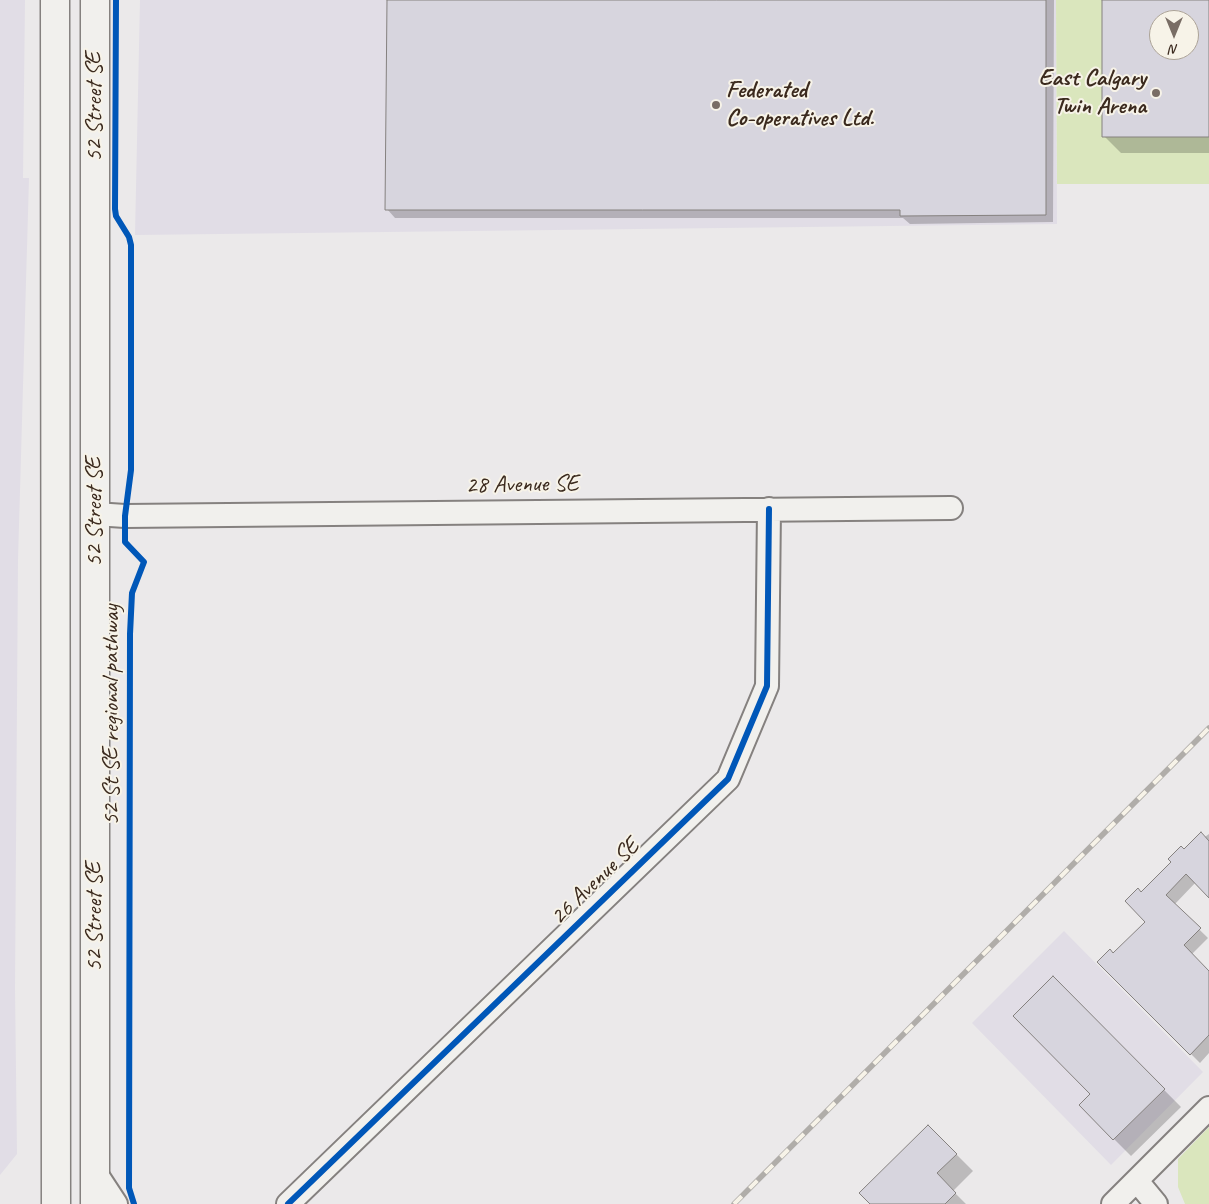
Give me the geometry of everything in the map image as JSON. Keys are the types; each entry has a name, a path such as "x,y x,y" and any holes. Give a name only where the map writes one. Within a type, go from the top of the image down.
{"main road":[{"name":"52 Street SE","path":"55,0 56,1204"},
{"name":"52 Street SE","path":"95,1204 96,0"}],"street":[{"name":"28 Avenue SE","path":"95,514 125,516 951,508"},
{"name":"26 Avenue SE","path":"288,1204 728,779 767,686 769,509"},
{"path":"1113,1204 1209,1108"},
{"path":"95,1172 116,1204"},
{"path":"1137,1181 1156,1204"}],"shaded area":[{"path":"0,0 25,0 23,178 29,178 18,560 15,988 17,1154 0,1175"},
{"name":"Federated Co-operatives Ltd.","path":"140,0 1056,0 1057,224 135,235"},
{"path":"1064,931 1203,1072 1111,1165 972,1023"}],"green space":[{"path":"1056,0 1209,0 1209,184 1057,184"},
{"path":"1209,1127 1209,1204 1185,1204 1178,1187 1178,1159"}],"building":[{"name":"Federated Co-operatives Ltd.","path":"387,0 1046,0 1046,215 900,216 900,210 385,210"},
{"name":"East Calgary Twin Arena","path":"1102,0 1209,0 1209,137 1102,137"},
{"path":"1201,832 1209,841 1209,898 1186,874 1166,895 1201,928 1184,945 1209,971 1209,1035 1190,1055 1097,962 1110,949 1113,953 1145,922 1125,901 1138,888 1141,892 1171,862 1168,859 1181,846 1184,849"},
{"path":"1053,976 1165,1089 1113,1140 1079,1105 1090,1094 1013,1016"},
{"path":"928,1125 957,1154 937,1173 956,1193 945,1204 870,1204 859,1193"}],"railway":[{"path":"734,1204 1209,728"}],"cycle path":[{"name":"52 St SE regional pathway","path":"116,0 115,209 116,216 129,237 131,245 131,470 125,516 125,542 144,562 132,593 130,634 129,1188 134,1204"},
{"path":"288,1204 728,779 767,686 769,509"}],"place":[{"name":"East Calgary Twin Arena","path":"1156,93"},
{"name":"Federated Co-operatives Ltd.","path":"716,105"}]}
